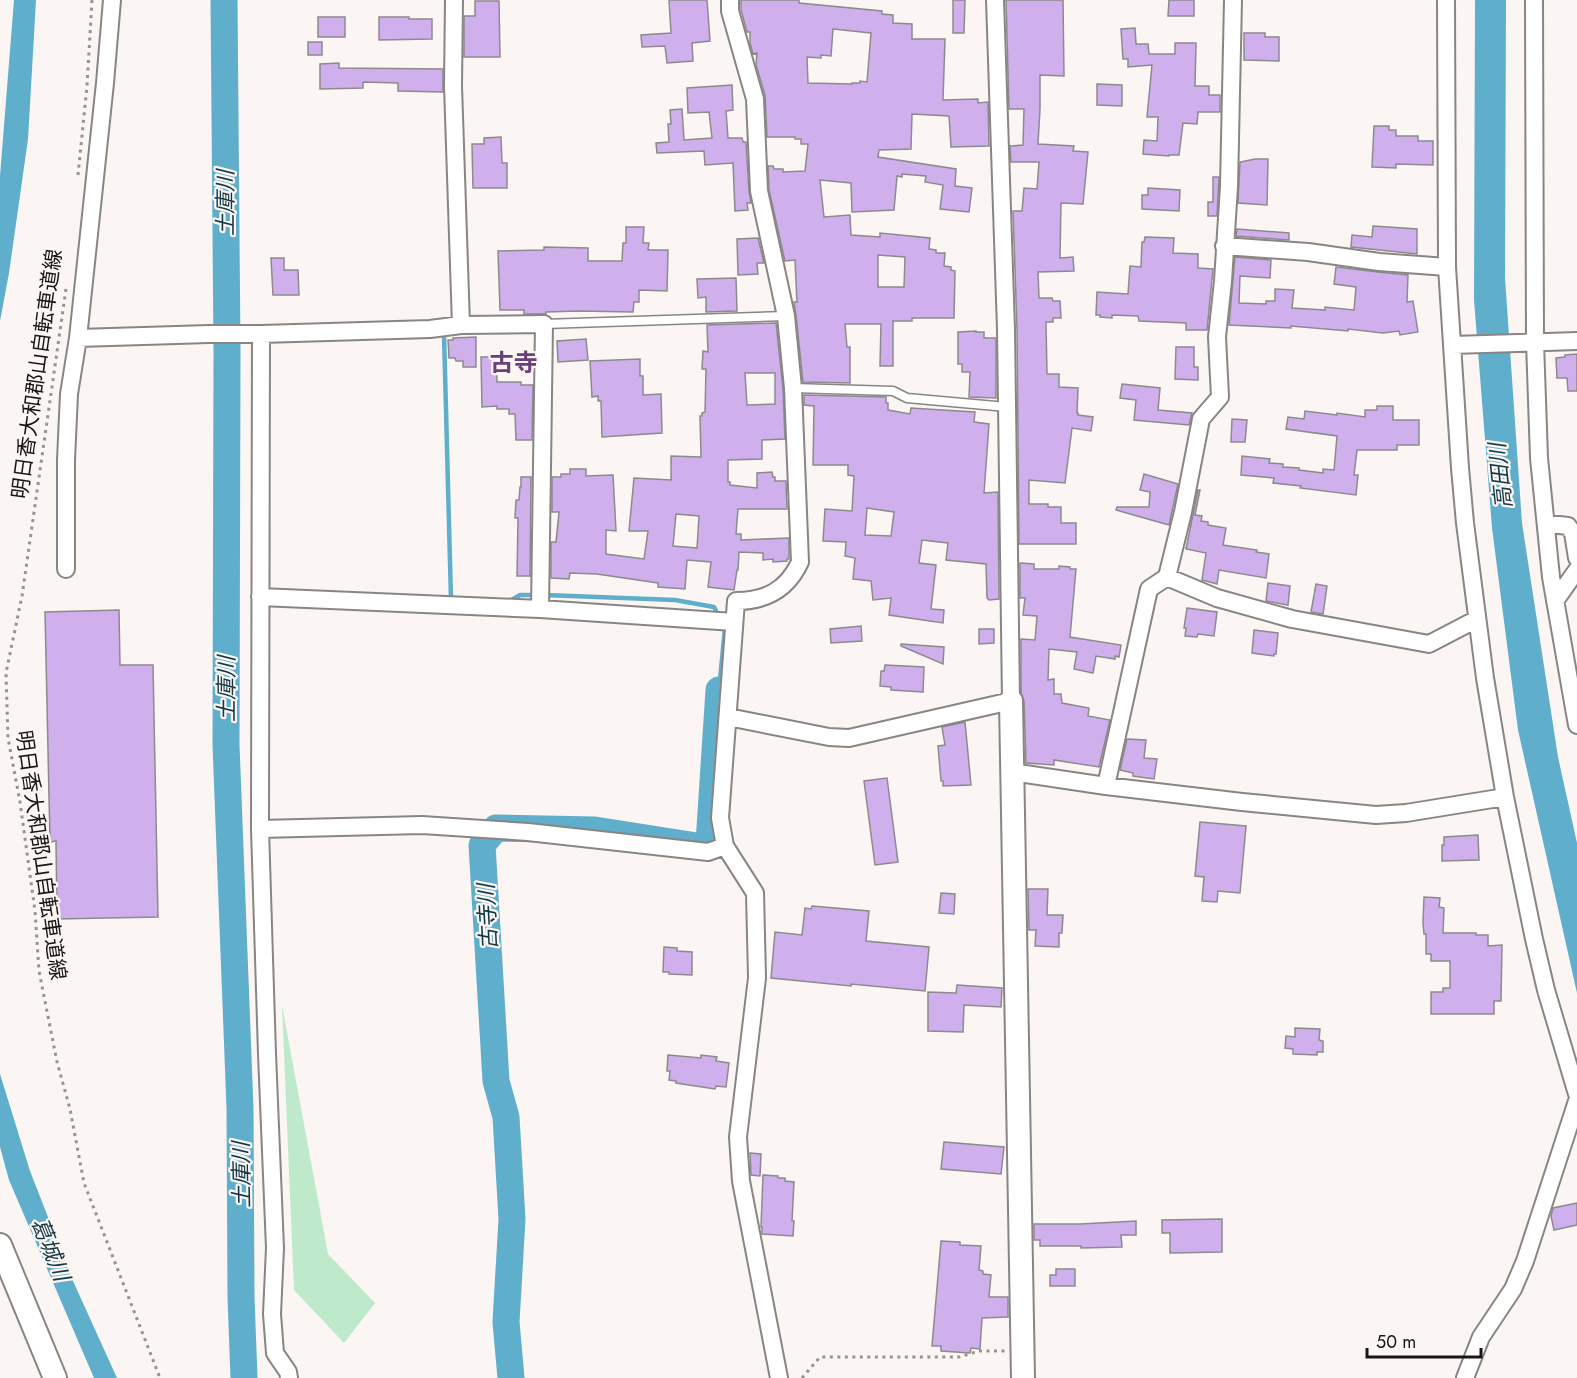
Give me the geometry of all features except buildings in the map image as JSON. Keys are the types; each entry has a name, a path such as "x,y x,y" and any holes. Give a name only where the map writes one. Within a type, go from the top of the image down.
{"street":[{"path":"66,569 66,460 69,394 78,338 112,0"},
{"path":"454,0 453,86 461,325"},
{"path":"730,0 730,11 755,99 759,190 786,316 793,388 800,562 794,575 773,594 752,601 736,601 720,818 725,846 755,893 757,978 738,1137 741,1181 779,1378"},
{"path":"995,0 1006,318 1023,1378"},
{"path":"1106,786 1149,590 1167,577 1183,512 1201,419 1220,397 1217,337 1229,186 1233,0"},
{"path":"1446,0 1447,267 1464,512 1477,619 1505,796 1546,990 1577,1094"},
{"path":"1534,0 1533,342 1539,448 1547,550 1577,725"},
{"path":"1224,246 1308,252 1379,262 1447,267"},
{"path":"78,338 544,324 540,609"},
{"path":"253,334 260,597 260,829 275,1248 272,1314 274,1353 288,1372 289,1378"},
{"path":"1454,344 1577,341"},
{"path":"1546,525 1568,526 1573,533 1577,558"},
{"path":"1555,601 1577,570"},
{"path":"1167,577 1216,598 1292,619 1429,644 1477,619"},
{"path":"260,597 540,609 734,622"},
{"path":"728,717 829,737 849,738 1011,701"},
{"path":"1012,772 1106,786 1376,815 1406,813 1505,796"},
{"path":"260,829 422,825 528,832 708,852 725,846"},
{"path":"1465,1378 1481,1337 1513,1289 1525,1261 1577,1101"},
{"path":"0,1245 55,1378"}],"lane":[{"path":"544,324 786,316"},
{"path":"793,388 893,391 907,398 1007,407"}],"path":[{"path":"77,179 87,86 92,0"},
{"name":"明日香大和郡山自転車道線","path":"66,285 22,596 6,673 8,738 20,802 33,900 39,971 84,1183 160,1378"},
{"path":"802,1378 820,1357 959,1357 979,1351 1023,1351"}],"green space":[{"path":"282,1005 328,1254 375,1303 344,1343 294,1290"}],"water":[{"path":"14,0 36,0 28,139 0,321 0,176"},
{"name":"高田川","path":"1475,0 1506,0 1505,278 1522,523 1558,757 1577,843 1577,993 1518,730 1492,528 1474,300"},
{"name":"葛城川","path":"0,1074 30,1171 73,1281 117,1378 94,1378 9,1180 0,1147"}],"waterway":[{"name":"土庫川","path":"224,0 227,351 226,745 240,1108 244,1378"},
{"path":"444,334 451,600"},
{"path":"507,601 520,595 536,595"},
{"path":"545,595 675,600 714,607 719,617"},
{"path":"719,690 725,628 723,624"},
{"name":"古寺川","path":"511,1378 506,1322 512,1219 506,1117 496,1081 482,845 496,828 595,830 703,847 709,843 719,690"}],"district":[{"name":"古寺","path":"514,362"}]}
